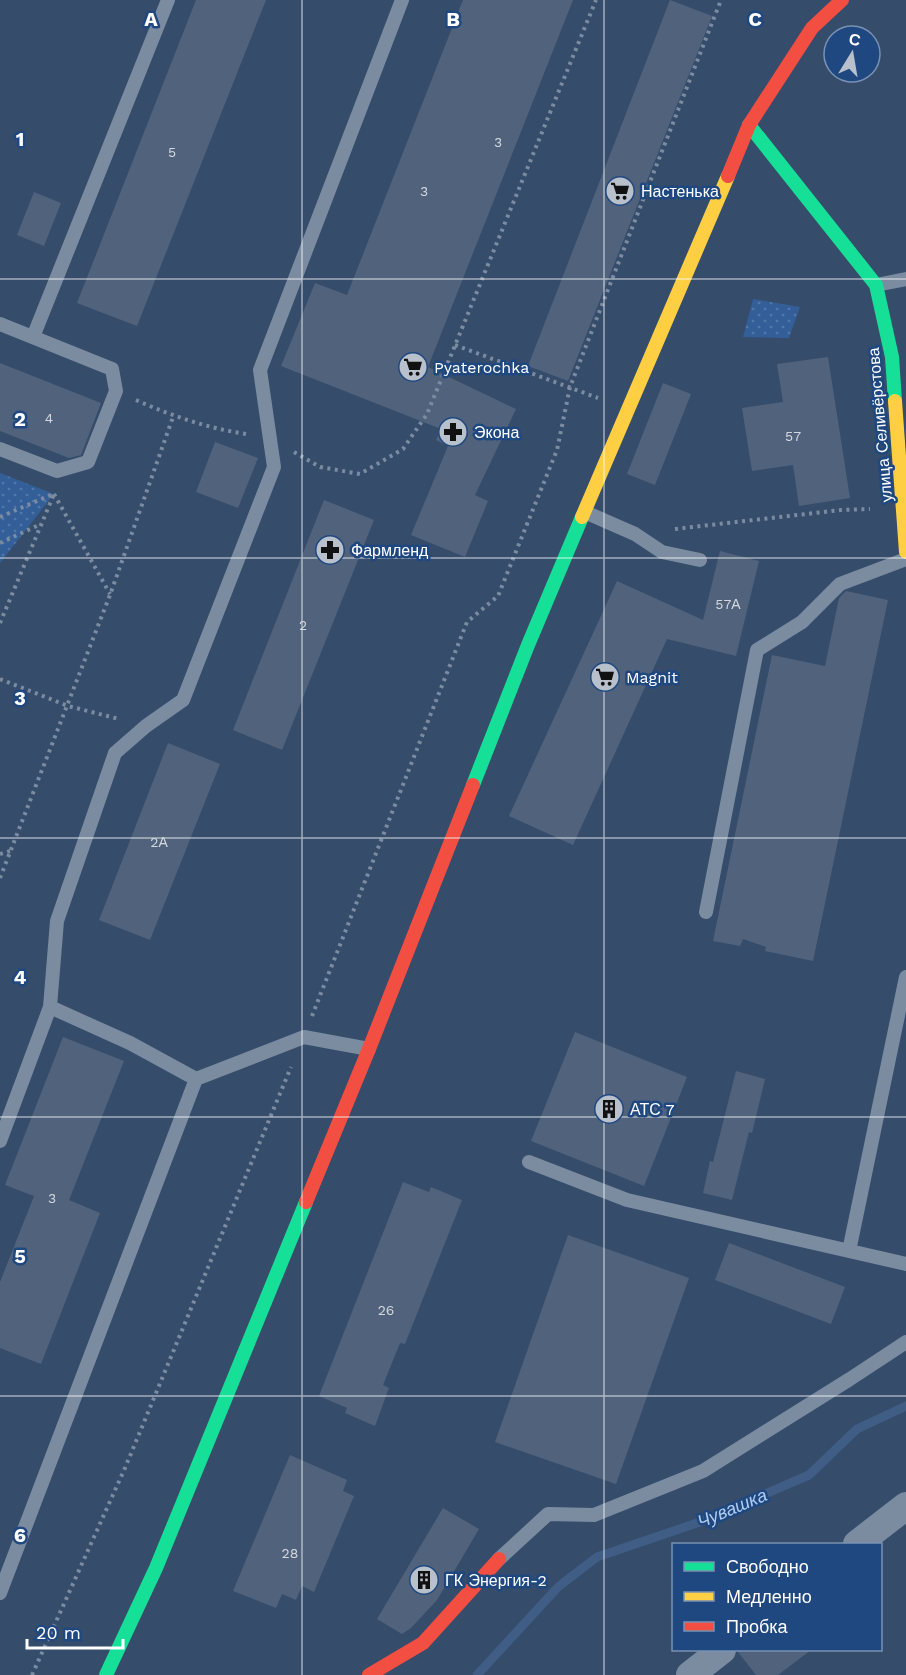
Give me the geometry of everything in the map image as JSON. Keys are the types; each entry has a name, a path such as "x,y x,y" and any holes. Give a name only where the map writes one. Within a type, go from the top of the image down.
{"main road":[{"path":"106,1675 156,1568 369,1049 524,656 749,125 812,28 842,0"},
{"name":"улица Селивёрстова","path":"749,125 876,285 892,357 906,552"},
{"path":"369,1675 423,1643 499,1559"}],"street":[{"path":"860,1543 906,1506"},
{"path":"690,1675 721,1651"}],"lane":[{"path":"33,337 168,0"},
{"path":"0,1141 50,1007 57,921 115,753 146,726 183,700 273,467 260,370 402,0"},
{"path":"876,285 906,279"},
{"path":"0,324 112,369 116,391 88,462 57,471 0,449"},
{"path":"585,512 635,534 662,552 700,560"},
{"path":"706,912 757,650 802,622 840,584 906,559"},
{"path":"849,1251 906,977"},
{"path":"50,1007 130,1043 196,1079"},
{"path":"0,1593 196,1079 304,1037 369,1049"},
{"path":"529,1162 627,1200 906,1264"},
{"path":"499,1559 548,1514 594,1515 704,1471 906,1342"}],"path":[{"path":"116,391 173,417 225,430 269,437 320,467 360,474 403,449 427,414 596,0"},
{"path":"32,1675 125,1468 304,1037 467,622 498,596 557,450 570,387 721,0"},
{"path":"455,345 629,409"},
{"path":"0,878 110,595 173,417"},
{"path":"54,494 110,595"},
{"path":"0,517 54,494"},
{"path":"0,624 54,494"},
{"path":"635,534 841,510 904,508"},
{"path":"0,543 42,524"},
{"path":"0,679 68,706 146,726"},
{"path":"0,854 11,851"}],"shaded area":[{"path":"753,299 800,307 789,338 743,337"},
{"path":"0,473 54,494 0,563"}],"building":[{"path":"196,0 266,0 137,326 77,303"},
{"path":"463,0 573,0 428,367 516,409 475,495 488,501 465,557 411,535 448,446 436,440 441,429 281,366 315,283 347,295"},
{"name":"Настенька","path":"670,0 712,16 568,381 528,366"},
{"path":"34,192 61,203 44,246 17,235"},
{"path":"828,357 850,498 799,506 793,465 752,471 742,408 783,402 777,364"},
{"path":"0,363 101,403 81,455 69,458 0,431"},
{"path":"663,383 691,394 655,485 627,474"},
{"path":"215,442 258,458 238,508 196,492"},
{"path":"324,500 374,520 282,750 233,730"},
{"path":"720,551 759,561 736,656 667,639 573,845 509,816 617,581 703,620"},
{"path":"846,591 888,600 813,961 765,951 766,947 743,939 740,946 713,941 772,655 825,666 839,598"},
{"path":"168,743 220,764 150,940 99,920"},
{"name":"АТС 7","path":"575,1032 687,1077 644,1186 531,1141"},
{"path":"63,1037 124,1061 69,1200 100,1213 41,1364 0,1348 0,1282 34,1196 5,1185"},
{"path":"736,1071 765,1079 732,1200 703,1193"},
{"path":"403,1182 429,1192 431,1187 462,1200 405,1344 400,1343 383,1385 389,1388 375,1426 345,1413 347,1408 319,1396"},
{"path":"568,1235 689,1278 616,1484 495,1442"},
{"path":"729,1243 845,1287 831,1324 715,1280"},
{"path":"290,1455 347,1480 343,1491 354,1496 314,1592 302,1586 296,1600 282,1594 276,1608 233,1591"},
{"name":"ГК Энергия-2","path":"443,1508 479,1529 437,1600 411,1628 402,1634 377,1619"},
{"path":"810,1651 778,1675 756,1675 738,1652"}],"waterway":[{"name":"Чувашка","path":"477,1675 558,1587 597,1557 703,1521 809,1475 857,1429 906,1406"}],"traffic: fast":[{"path":"749,125 876,285 892,357 895,401"},
{"path":"473,785 582,517"},
{"path":"106,1675 156,1568 306,1202"}],"traffic: slow":[{"path":"582,517 728,176"},
{"path":"895,401 906,552"}],"traffic: jam":[{"path":"728,176 749,125 812,28 842,0"},
{"path":"306,1202 473,785"},
{"path":"369,1675 423,1643 499,1559"}],"place":[{"name":"Настенька","path":"620,191"},
{"name":"Pyaterochka","path":"413,367"},
{"name":"Экона","path":"453,432"},
{"name":"Фармленд","path":"330,550"},
{"name":"Magnit","path":"605,677"},
{"name":"АТС 7","path":"609,1109"},
{"name":"ГК Энергия-2","path":"424,1580"}]}
